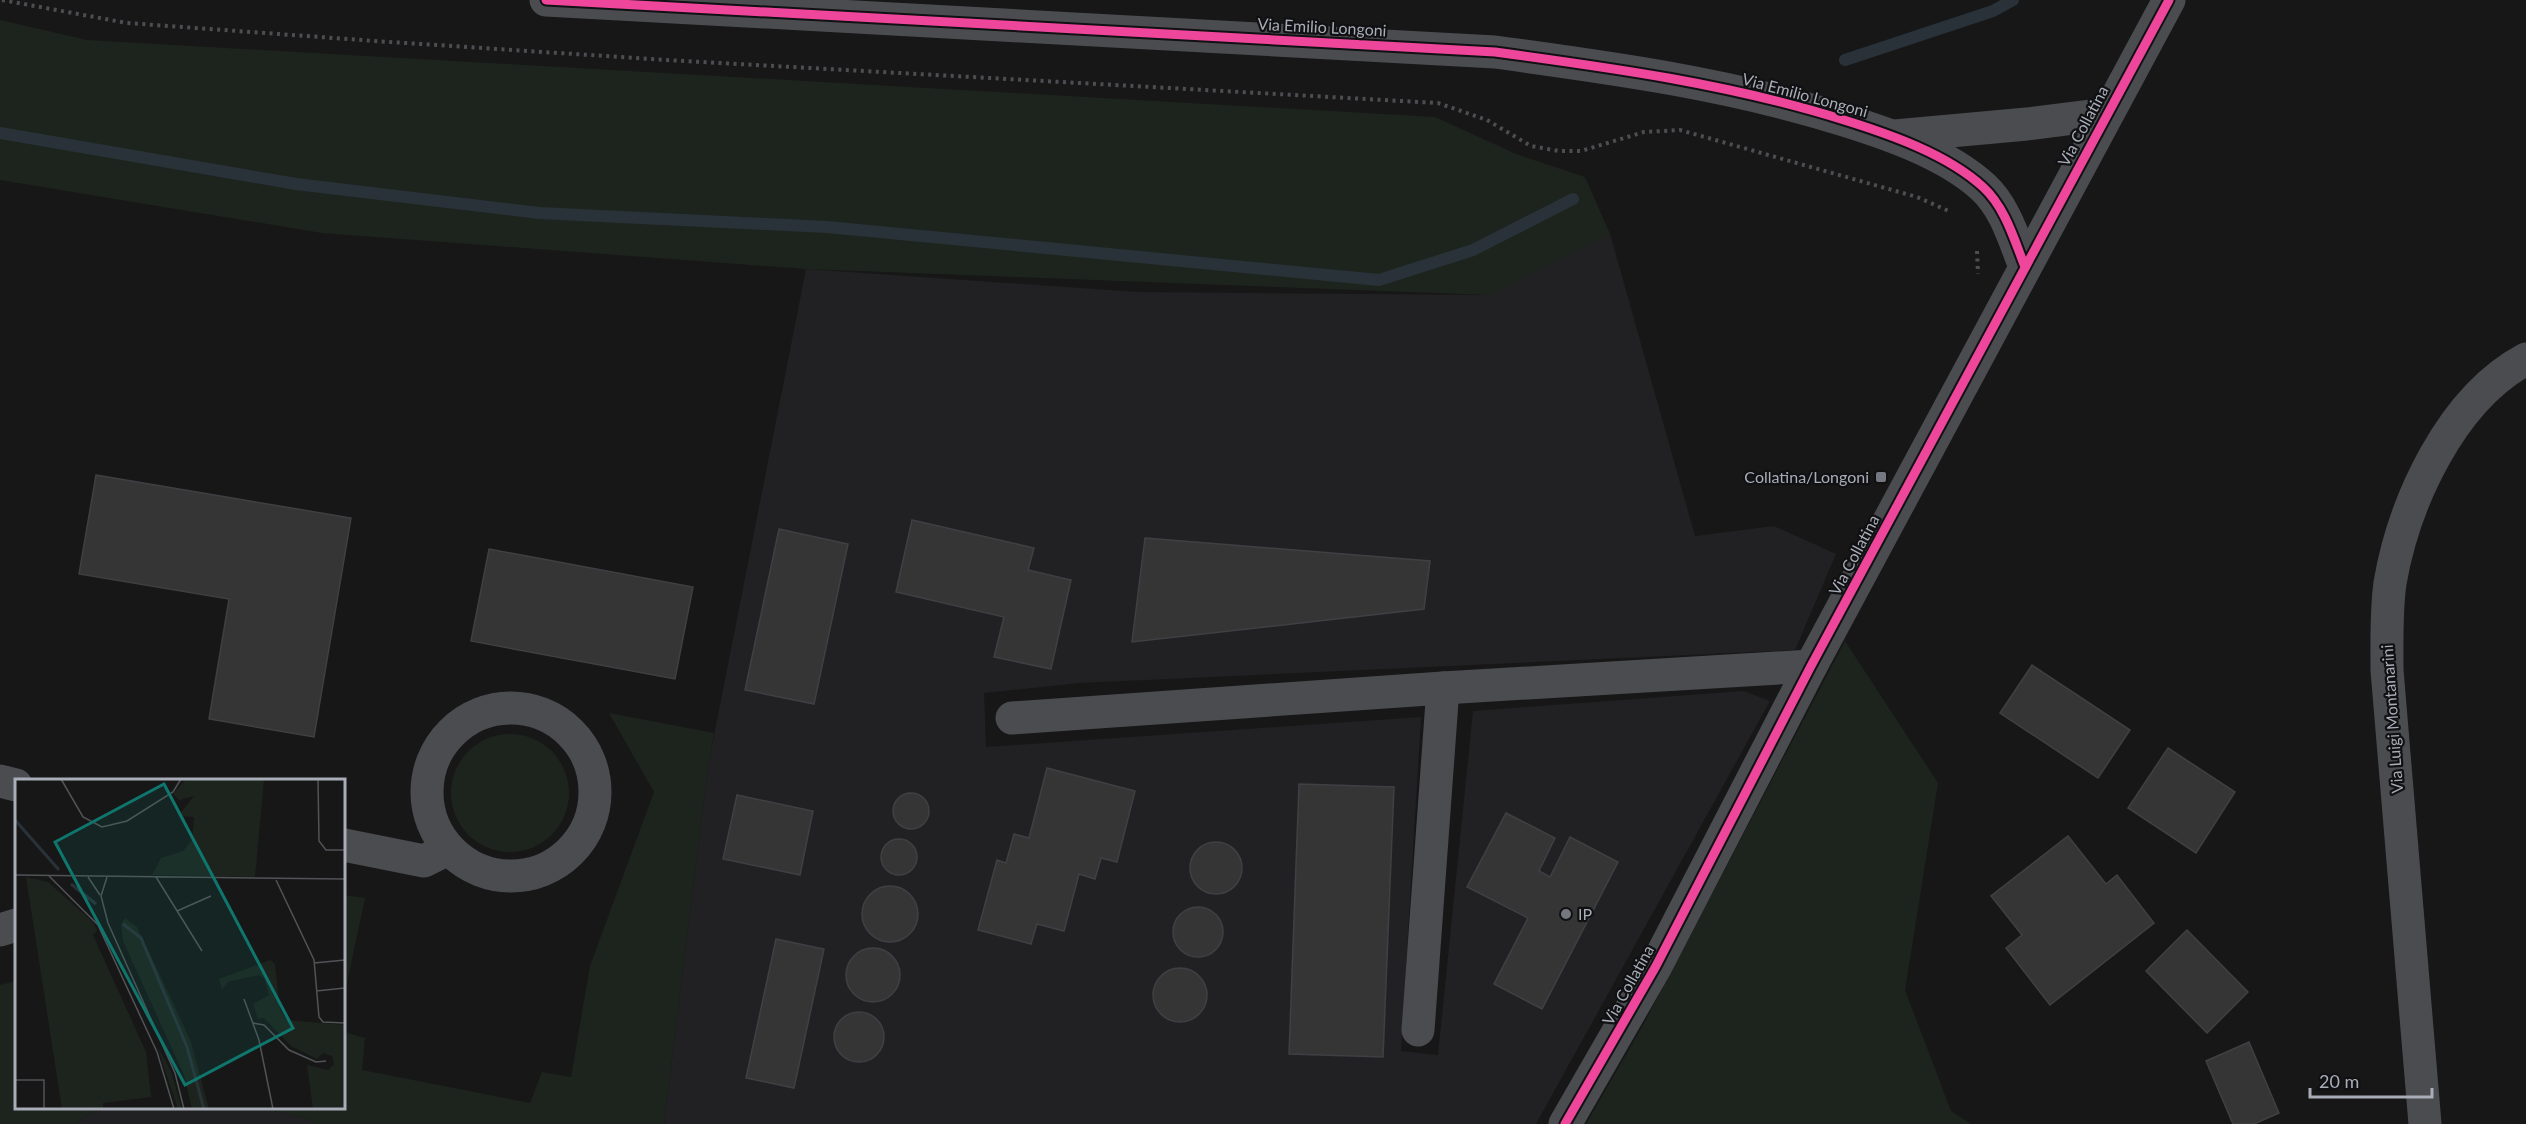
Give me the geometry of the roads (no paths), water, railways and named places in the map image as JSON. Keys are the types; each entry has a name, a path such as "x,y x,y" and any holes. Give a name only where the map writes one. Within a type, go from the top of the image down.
{"street":[{"name":"Via Emilio Longoni","path":"546,0 1495,52 1644,72 1783,100 1895,136 1950,165 1983,187 1998,204 2025,267"},
{"name":"Via Collatina","path":"1565,1124 1656,966 1811,666 2169,0"},
{"path":"1895,136 2106,114"},
{"name":"Via Luigi Montanarini","path":"2425,1124 2387,670 2390,584 2406,523 2443,442 2482,393 2495,380 2526,358"},
{"path":"1012,718 1443,688 1811,666"},
{"path":"1418,1030 1443,688"},
{"path":"516,707 544,714 568,729 586,752 595,779 595,808 584,834 566,857 544,871 519,877 493,875 469,866 448,849 432,825 426,797 430,769 442,743 462,723 488,711 516,707"},
{"path":"0,781 15,785"},
{"path":"345,845 424,861 448,849"},
{"path":"0,930 15,925"}],"waterway":[{"path":"1845,60 1993,11 2013,0"},
{"path":"0,133 296,184 539,213 827,227 1379,280 1473,250 1573,199"}],"place":[{"name":"Collatina/Longoni","path":"1881,477"},
{"name":"IP","path":"1566,914"}]}
